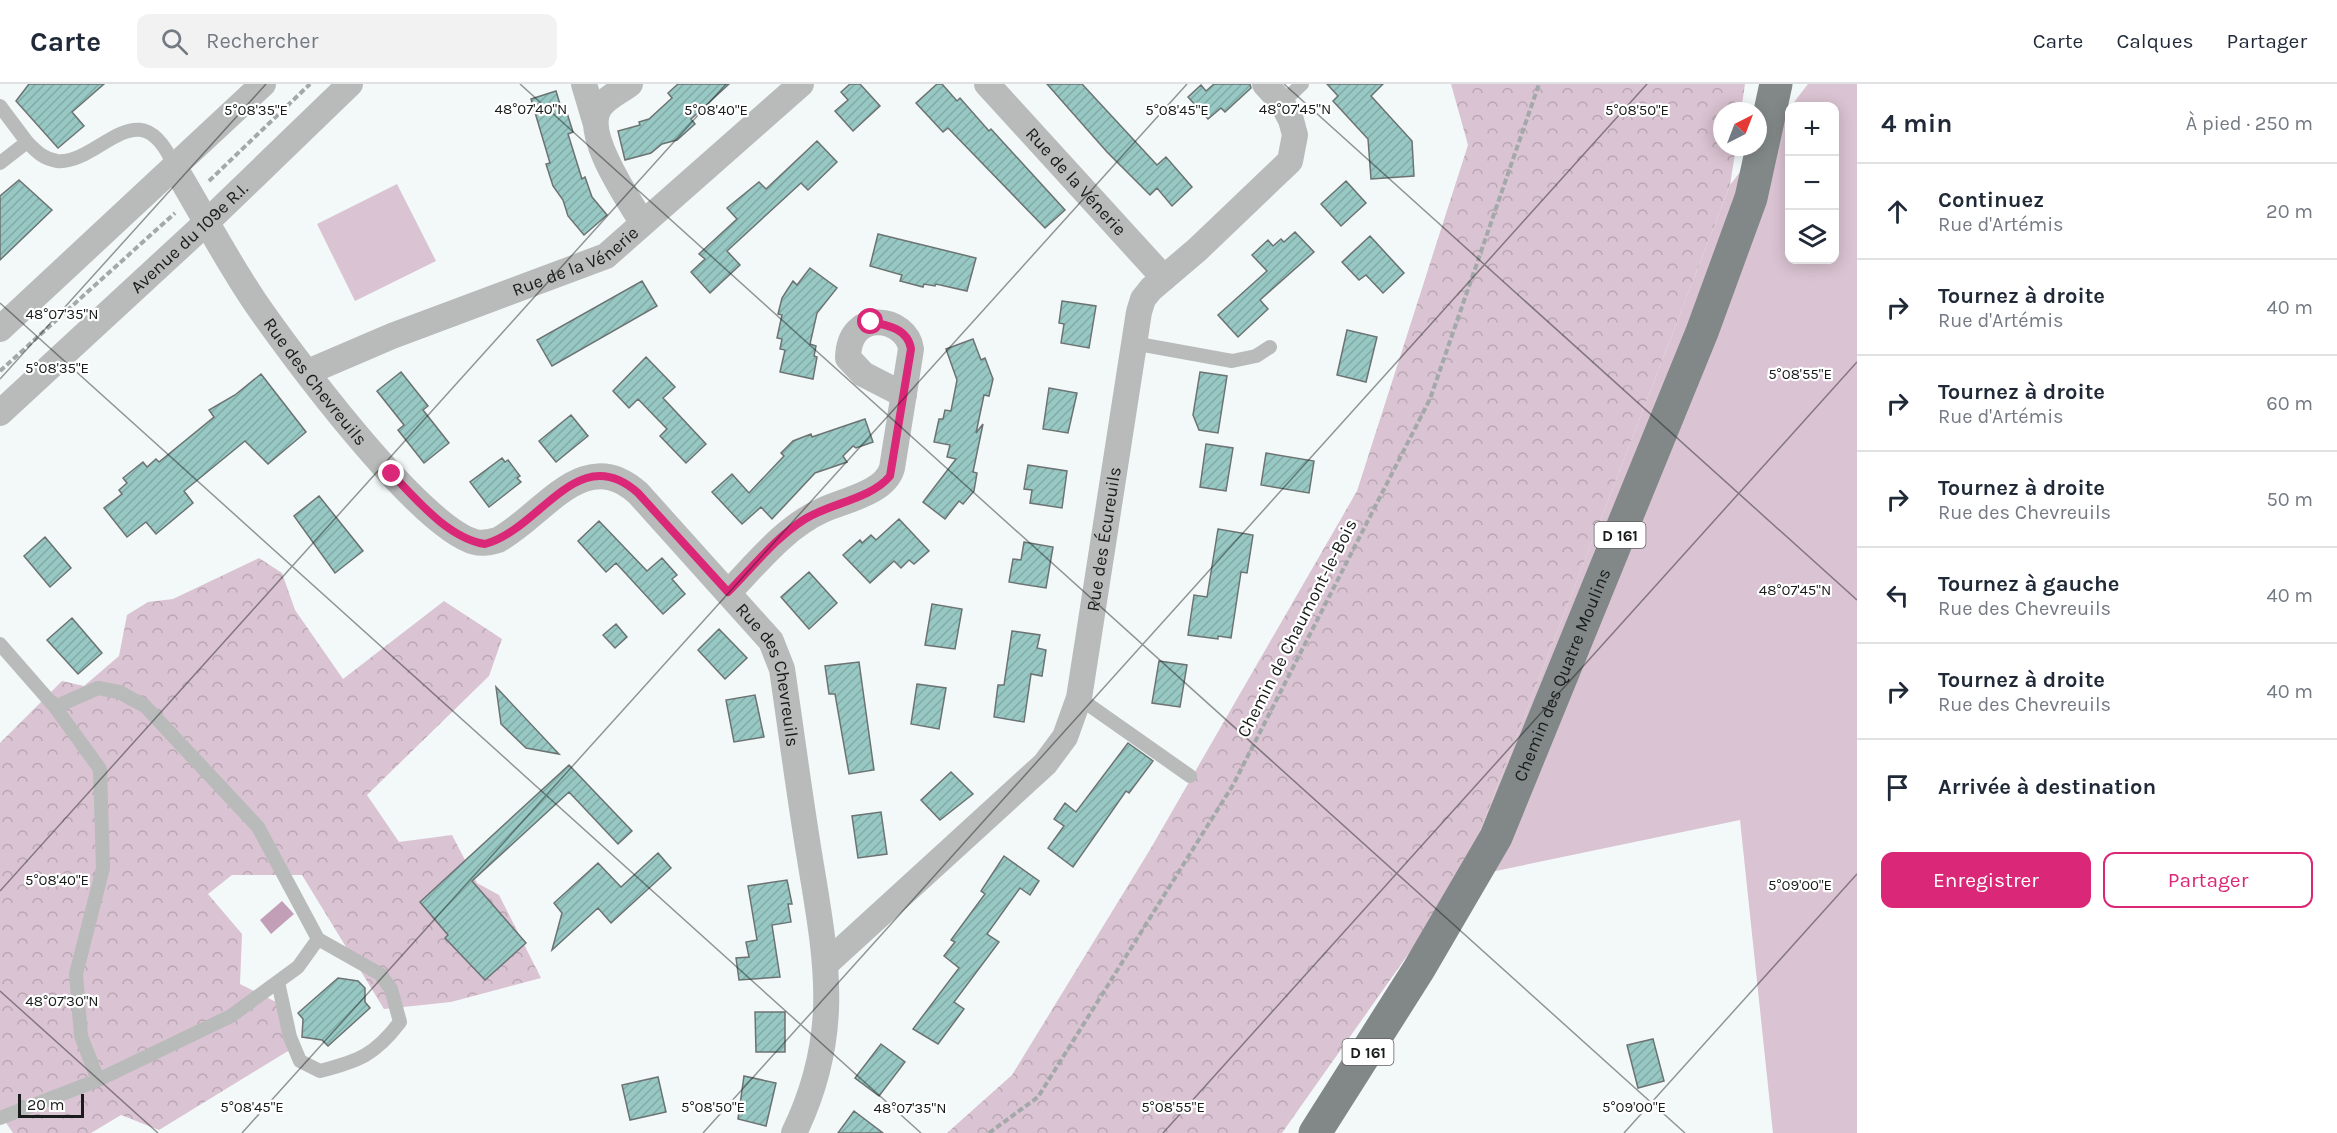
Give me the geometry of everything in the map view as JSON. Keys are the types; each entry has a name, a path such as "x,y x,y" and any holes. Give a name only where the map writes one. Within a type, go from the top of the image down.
{"main road":[{"name":"Chemin des Quatre Moulins","path":"1315,1133 1401,998 1496,837 1702,332 1751,198 1776,84"}],"street":[{"path":"0,329 263,84"},
{"name":"Avenue du 109e R.I.","path":"0,413 208,221 350,84"},
{"path":"584,84 608,162 642,222"},
{"path":"595,121 601,107 630,84"},
{"name":"Rue de la Vénerie","path":"308,372 392,336 606,256 801,84"},
{"name":"Rue de la Vénerie","path":"987,84 1164,278"},
{"name":"Rue des Écureuils","path":"827,963 1044,764 1065,737 1079,698 1133,343 1143,299 1290,161 1295,135 1274,93"},
{"name":"Rue des Chevreuils","path":"175,168 255,302 308,372 392,474 441,521 461,536 485,544 498,540 584,477 610,476 625,481 771,641 782,669 827,963 827,1023 823,1051 803,1115 794,1133"},
{"path":"728,592 784,536 805,519 885,483 892,468 904,395"}],"lane":[{"path":"1274,93 1302,84"},
{"path":"0,106 27,142 43,157 59,161 74,158 119,125 136,120 152,126 159,133 175,168"},
{"path":"0,163 27,142"},
{"path":"1133,343 1232,361 1256,356 1270,347"},
{"path":"0,645 55,707 100,769 103,868 76,974 81,1036 98,1080"},
{"path":"55,707 98,688 119,692 145,706 258,827 318,939 380,974 391,989 400,1022 387,1039 357,1061 320,1071 300,1061 290,1037 278,982"},
{"path":"1079,698 1190,776"},
{"path":"0,1118 98,1080 231,1016 298,967 318,939"}],"path":[{"path":"0,371 192,197 310,84"},
{"name":"Chemin de Chaumont-le-Bois","path":"988,1133 1038,1097 1233,784 1430,399 1539,84"}],"green space":[{"path":"1451,84 1745,84 1742,102 1713,102 1713,156 1735,156 1730,185 1462,878 1282,1133 947,1133 1012,1075 1151,848 1357,491 1468,145"},
{"path":"1808,84 1857,84 1857,1133 1773,1133 1740,820 1462,878 1730,185 1753,156 1767,156 1767,137 1785,114 1785,264 1839,264 1839,102 1794,102"},
{"path":"397,184 436,261 355,301 317,224"},
{"path":"259,558 282,573 295,610 343,679 444,601 502,639 489,676 367,795 399,842 452,835 477,883 499,895 541,978 451,1002 384,1009 302,875 232,875 208,894 242,934 240,984 276,1002 288,1051 159,1130 121,1115 91,1133 13,1133 0,1114 0,743 62,681 84,686 119,656 127,615 148,602 173,599"}],"shaded area":[{"path":"282,901 294,914 271,934 260,920"}],"building":[{"path":"29,84 104,84 72,112 84,126 58,148 16,101"},
{"path":"678,84 729,84 691,119 695,124 677,140 662,144 651,153 625,160 618,131 640,125 639,122 649,119 672,98 668,93"},
{"path":"850,84 860,84 880,106 853,131 835,111 848,100 841,92"},
{"path":"937,84 942,84 957,101 960,98 1065,210 1045,228 948,128 943,132 916,103"},
{"path":"1047,84 1082,84 1157,165 1166,157 1192,187 1172,206 1157,188 1150,195 1107,152"},
{"path":"1214,84 1250,84 1251,88 1225,112 1221,108 1208,119 1188,97 1201,85 1206,91"},
{"path":"1327,84 1383,84 1371,96 1412,141 1414,176 1371,179 1368,139 1333,101 1338,96"},
{"path":"556,91 563,114 567,113 573,132 568,134 582,179 585,177 592,197 607,215 584,235 568,216 563,200 553,186 546,164 550,163 531,99"},
{"path":"817,141 837,162 808,190 801,183 727,251 740,265 710,293 691,272 705,259 699,254 737,219 727,208 759,182 766,189"},
{"path":"19,180 52,210 0,260 0,196"},
{"path":"1346,181 1366,203 1341,226 1321,204"},
{"path":"1295,232 1314,252 1260,300 1268,309 1238,337 1218,315 1267,271 1252,255 1268,240 1273,246 1281,239 1284,242"},
{"path":"878,234 976,258 967,291 936,284 935,286 924,284 923,287 900,281 902,275 870,266"},
{"path":"1370,236 1404,273 1383,293 1366,275 1359,280 1342,262"},
{"path":"810,268 837,288 817,313 810,344 816,346 814,356 817,357 813,379 780,372 785,350 780,349 782,339 777,338 782,315 778,314 782,298 793,281 797,285"},
{"path":"642,281 657,306 552,366 537,340"},
{"path":"1062,301 1096,306 1089,348 1061,343 1064,324 1059,323"},
{"path":"1347,330 1377,337 1366,382 1337,375"},
{"path":"973,339 981,360 985,358 993,379 989,396 984,395 976,433 983,424 973,472 977,473 974,491 963,504 959,501 945,519 923,502 956,459 947,457 950,445 934,442 939,419 943,419 945,410 951,411 957,380 946,349"},
{"path":"646,357 675,387 663,398 706,444 686,463 660,436 667,429 638,399 629,408 613,391"},
{"path":"401,372 428,406 423,410 449,443 424,463 398,430 404,425 377,391"},
{"path":"1200,372 1227,376 1218,433 1199,430 1193,415"},
{"path":"261,374 306,432 268,464 245,441 184,491 193,503 156,534 146,522 127,537 104,508 122,494 119,490 127,483 123,478 143,462 147,467 156,459 159,462 214,417 209,410 235,395"},
{"path":"1049,388 1077,393 1068,433 1043,429"},
{"path":"571,415 588,436 556,462 539,441"},
{"path":"865,419 873,442 856,448 853,446 843,456 847,462 815,473 772,519 761,507 742,524 712,492 732,474 749,493 784,456 781,453 793,441"},
{"path":"1206,444 1233,448 1226,491 1200,487"},
{"path":"1266,453 1314,461 1309,493 1261,485"},
{"path":"502,458 505,462 508,460 520,476 517,478 521,482 489,507 470,482"},
{"path":"1028,465 1067,471 1062,508 1030,503 1032,490 1024,489"},
{"path":"319,496 363,551 335,573 294,516"},
{"path":"899,519 929,551 914,564 909,560 901,568 894,561 870,583 843,555 860,540 862,543 871,535 876,540"},
{"path":"599,521 647,571 662,558 677,575 672,579 685,594 663,614 616,563 606,572 578,541"},
{"path":"1218,529 1253,535 1247,573 1241,572 1231,638 1218,636 1218,639 1188,635 1194,595 1207,597"},
{"path":"45,537 71,568 50,587 24,556"},
{"path":"1024,542 1053,547 1046,588 1009,582 1013,559 1021,560"},
{"path":"809,572 837,603 809,629 781,597"},
{"path":"932,604 962,609 955,649 925,645"},
{"path":"72,618 102,653 78,674 47,640"},
{"path":"616,624 627,637 615,648 603,635"},
{"path":"719,629 747,658 725,679 698,650"},
{"path":"1012,631 1040,635 1037,648 1046,650 1042,676 1031,674 1024,722 994,717 998,685 1004,685"},
{"path":"1159,661 1187,665 1180,707 1152,703"},
{"path":"859,662 874,770 849,774 835,694 829,694 825,666"},
{"path":"917,684 946,688 939,729 911,724"},
{"path":"496,687 559,754 526,748 501,724"},
{"path":"755,695 764,737 734,742 726,700"},
{"path":"1128,743 1153,761 1129,793 1126,791 1073,867 1048,848 1064,826 1054,819 1065,803 1076,812"},
{"path":"569,765 632,831 618,844 569,792 472,881 526,943 485,980 445,938 448,935 420,902"},
{"path":"951,772 973,794 940,820 921,800"},
{"path":"881,812 887,854 858,858 852,816"},
{"path":"658,853 671,868 611,923 598,908 552,950 562,913 554,903 598,863 621,887"},
{"path":"1004,856 1039,881 1030,895 1020,888 987,934 999,942 954,1002 964,1009 938,1044 913,1029 959,968 944,956 955,942 951,940 985,894 981,891"},
{"path":"787,880 792,904 788,904 791,922 772,925 780,977 739,980 736,958 749,957 746,942 757,940 748,886"},
{"path":"338,978 358,981 365,988 365,1002 370,1008 328,1046 322,1040 302,1037 303,1019 298,1013"},
{"path":"755,1012 785,1012 785,1052 756,1052"},
{"path":"1653,1039 1664,1081 1638,1088 1627,1045"},
{"path":"881,1044 905,1062 879,1096 855,1078"},
{"path":"744,1076 776,1083 766,1126 738,1119"},
{"path":"658,1077 666,1112 630,1120 622,1085"},
{"path":"854,1111 883,1133 838,1133"}],"route":[{"path":"392,474 441,521 461,536 485,544 511,533 584,477 596,474 625,481 728,592 795,526 823,510 878,487 890,476 911,349 910,340 903,333 888,325 871,322"}]}
